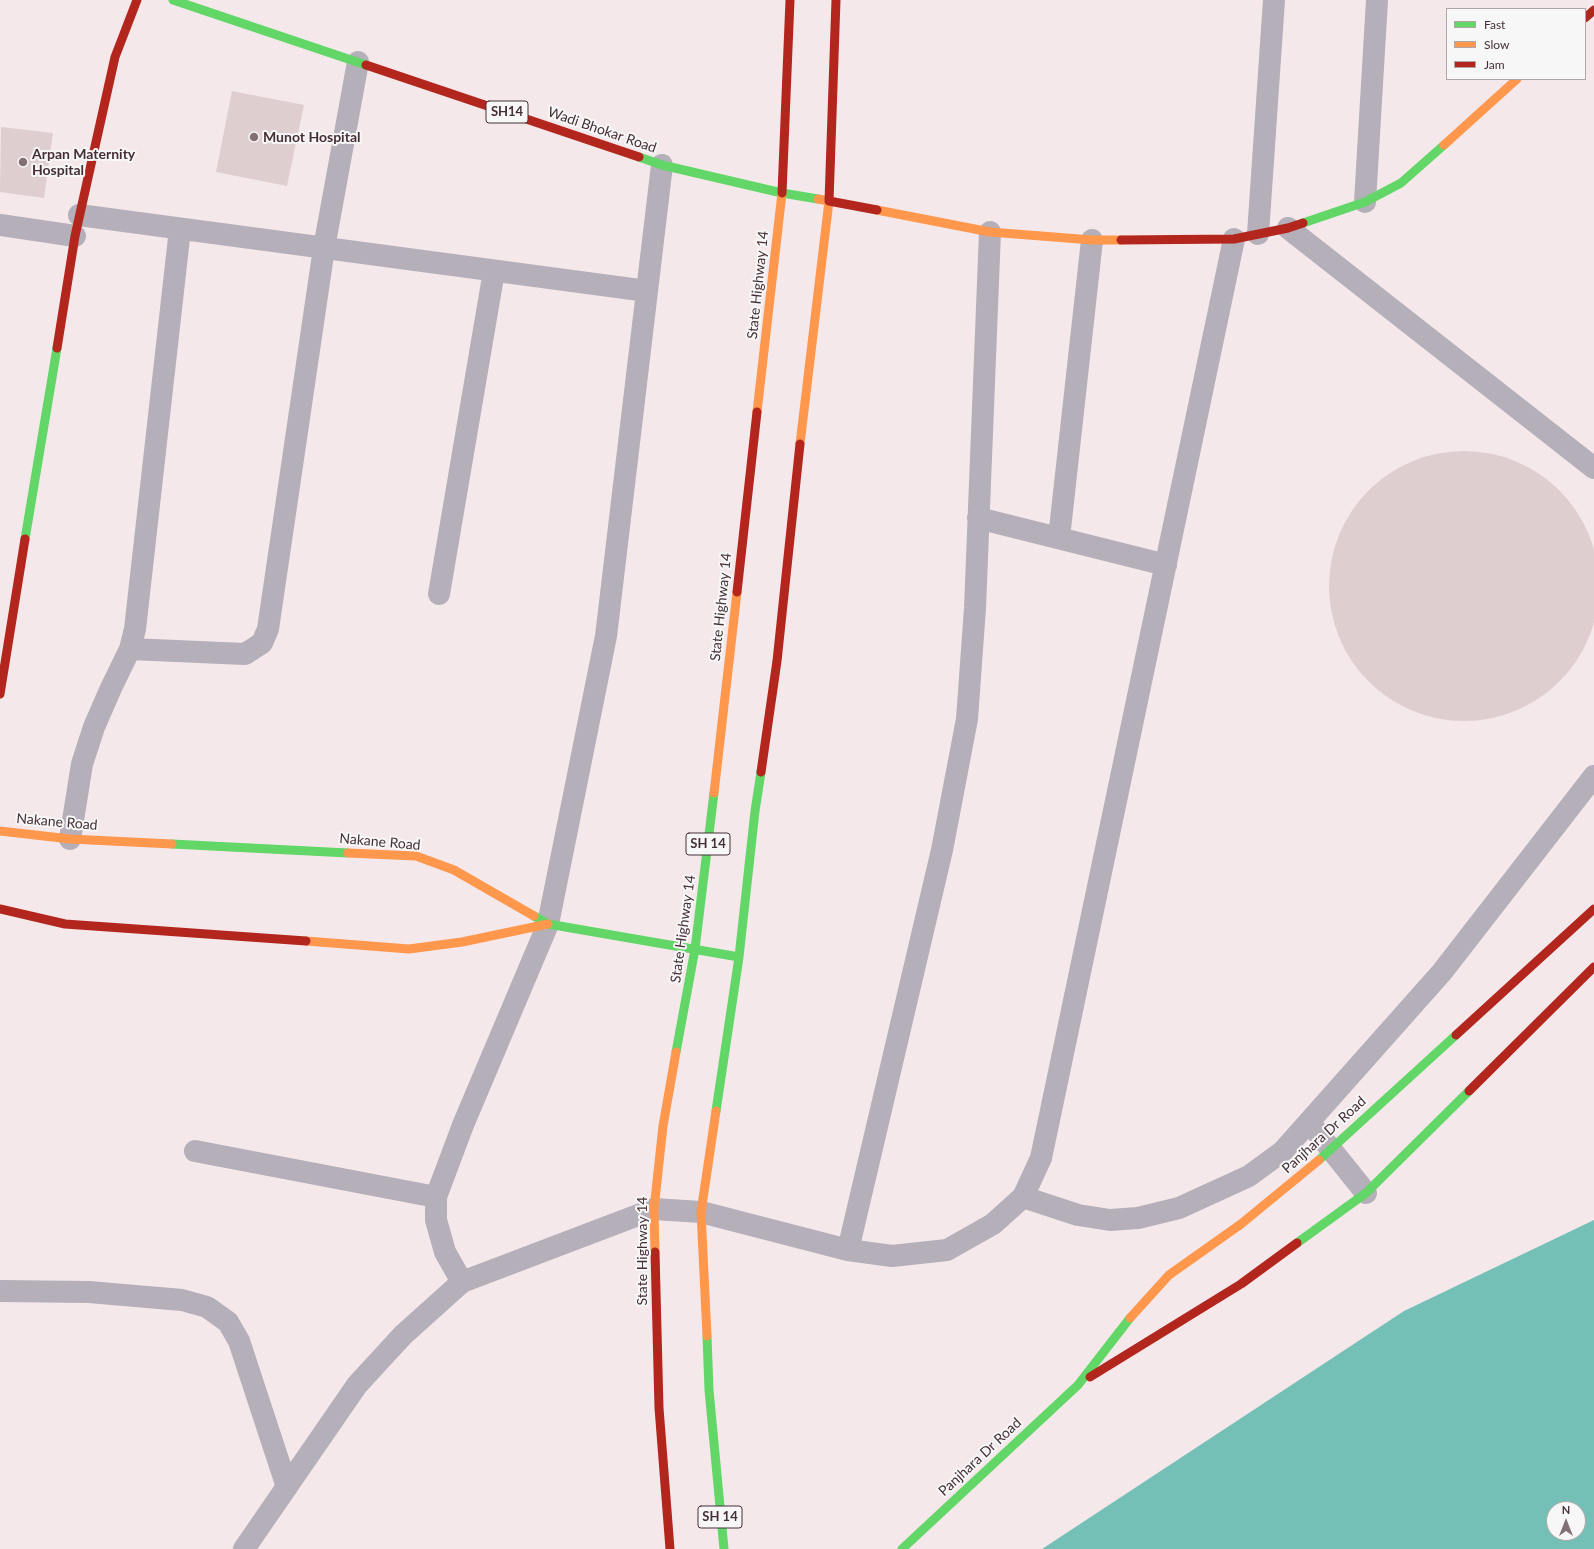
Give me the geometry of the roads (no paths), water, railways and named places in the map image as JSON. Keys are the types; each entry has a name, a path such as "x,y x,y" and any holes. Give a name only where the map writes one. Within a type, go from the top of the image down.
{"street":[{"path":"0,694 77,226 115,57 137,0"},
{"name":"Wadi Bhokar Road","path":"173,0 662,165 782,193 990,232 1092,240 1234,239 1288,228 1365,202 1401,183 1516,80"},
{"name":"State Highway 14","path":"670,1549 659,1408 654,1210 663,1126 696,949 782,193 790,0"},
{"path":"829,201 836,0"},
{"path":"1258,234 1274,0"},
{"path":"1365,202 1377,0"},
{"path":"1586,17 1594,10"},
{"path":"130,650 245,654 262,643 268,629 324,248 358,62"},
{"path":"462,1282 445,1252 436,1220 436,1197 463,1125 548,924 606,636 662,165"},
{"name":"SH 14","path":"724,1549 708,1390 701,1212 739,957 755,811 777,661 796,482 829,201"},
{"path":"0,225 180,229 647,291"},
{"path":"1288,228 1594,468"},
{"path":"70,839 82,764 94,727 130,650 136,629 180,229"},
{"path":"848,1250 942,850 967,719 975,608 990,232"},
{"path":"244,1549 357,1385 403,1335 462,1282 654,1210 701,1212 848,1250 892,1256 947,1250 993,1224 1023,1197 1041,1158 1234,239"},
{"path":"1059,538 1092,240"},
{"path":"439,594 494,271"},
{"path":"978,518 1166,565"},
{"path":"1023,1197 1078,1215 1110,1220 1138,1218 1179,1208 1249,1176 1283,1151 1442,972 1594,776"},
{"name":"Nakane Road","path":"0,831 70,839 416,856 454,870 548,924 739,957"},
{"path":"0,909 65,924 409,949 447,945 548,924"},
{"name":"Panjhara Dr Road","path":"902,1549 1078,1385 1135,1311 1170,1275 1242,1224 1307,1171 1594,909"},
{"name":"Panjhara Dr Road","path":"1078,1385 1242,1284 1366,1193 1594,967"},
{"path":"1309,1122 1366,1193"},
{"path":"195,1151 436,1197"},
{"path":"0,1291 103,1293 182,1300 207,1307 228,1322 239,1341 287,1487"}],"place":[{"name":"Munot Hospital","path":"254,137"},
{"name":"Arpan Maternity Hospital","path":"23,162"}]}
